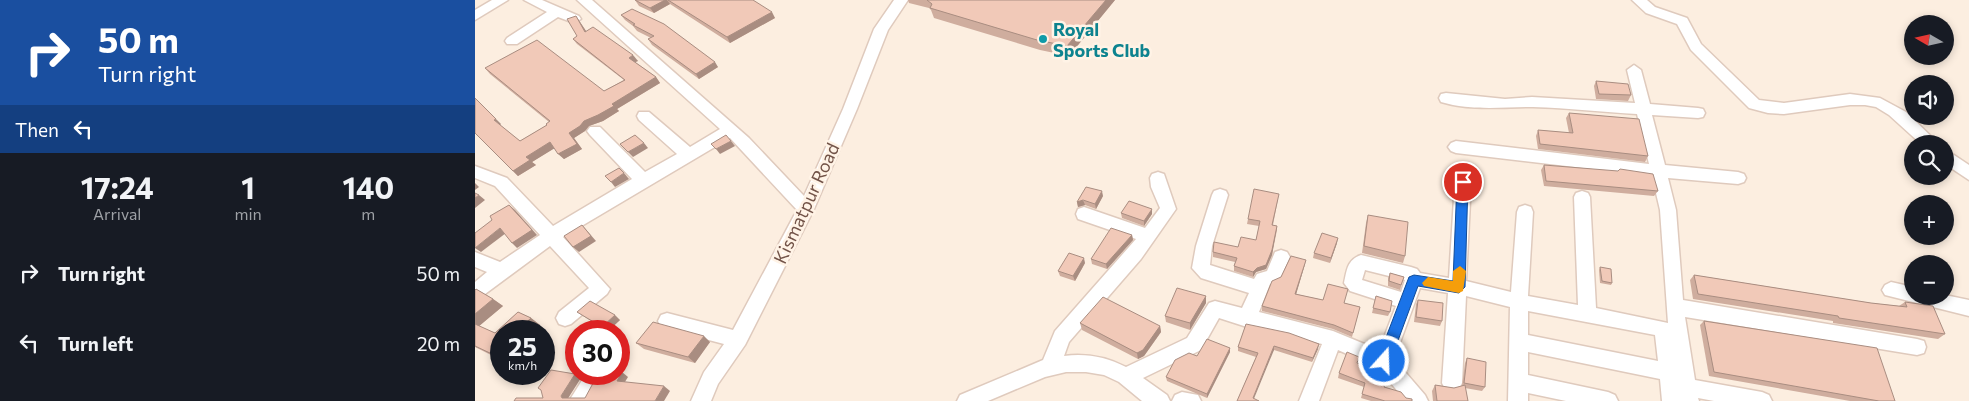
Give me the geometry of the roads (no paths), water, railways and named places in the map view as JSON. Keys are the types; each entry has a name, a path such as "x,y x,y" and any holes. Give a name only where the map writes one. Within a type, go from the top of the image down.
{"street":[{"path":"475,16 501,0"},
{"path":"531,0 574,20"},
{"path":"584,0 744,142 770,173 806,208"},
{"name":"Kismatpur Road","path":"701,401 711,378 738,340 806,208 850,109 881,28 901,0"},
{"path":"1639,0 1651,10 1664,13 1682,22 1696,47 1754,104 1767,108 1803,107 1855,99 1871,100 1883,104 1921,135"},
{"path":"512,41 557,12"},
{"path":"1634,70 1668,210 1675,307 1688,394 1762,401"},
{"path":"1445,98 1489,103 1532,102 1698,114"},
{"path":"644,116 689,155"},
{"path":"475,292 501,270 551,236 731,130"},
{"path":"595,131 643,182"},
{"path":"1455,147 1659,171 1738,178"},
{"path":"1954,162 1969,174"},
{"path":"475,172 501,182 601,290 565,318"},
{"path":"1051,365 1062,337 1149,236 1168,209 1167,202 1158,188 1159,178"},
{"path":"1452,383 1459,287 1463,182"},
{"path":"1221,195 1204,246 1201,268 1207,273 1259,288"},
{"path":"1582,197 1587,315"},
{"path":"1518,401 1519,302 1525,212"},
{"path":"1084,214 1149,236"},
{"path":"1247,319 1263,279 1273,276 1281,256"},
{"path":"475,259 501,270"},
{"path":"1384,361 1414,280 1411,274 1361,262 1357,265 1353,283 1356,286 1406,301"},
{"path":"1414,280 1459,287 1519,302 1663,329 1672,401"},
{"path":"1891,290 1904,293"},
{"path":"1954,305 1969,308"},
{"path":"1675,307 1917,347"},
{"path":"1127,376 1194,344 1215,310 1333,338 1384,361 1418,401"},
{"path":"667,321 738,340"},
{"path":"1309,401 1333,338"},
{"path":"1519,342 1668,372"},
{"path":"967,401 1051,365 1072,362 1101,366 1127,376 1148,396 1160,401"},
{"path":"1519,382 1608,401"},
{"path":"579,401 590,385"}],"place":[{"name":"Royal Sports Club","path":"1043,39"}]}
